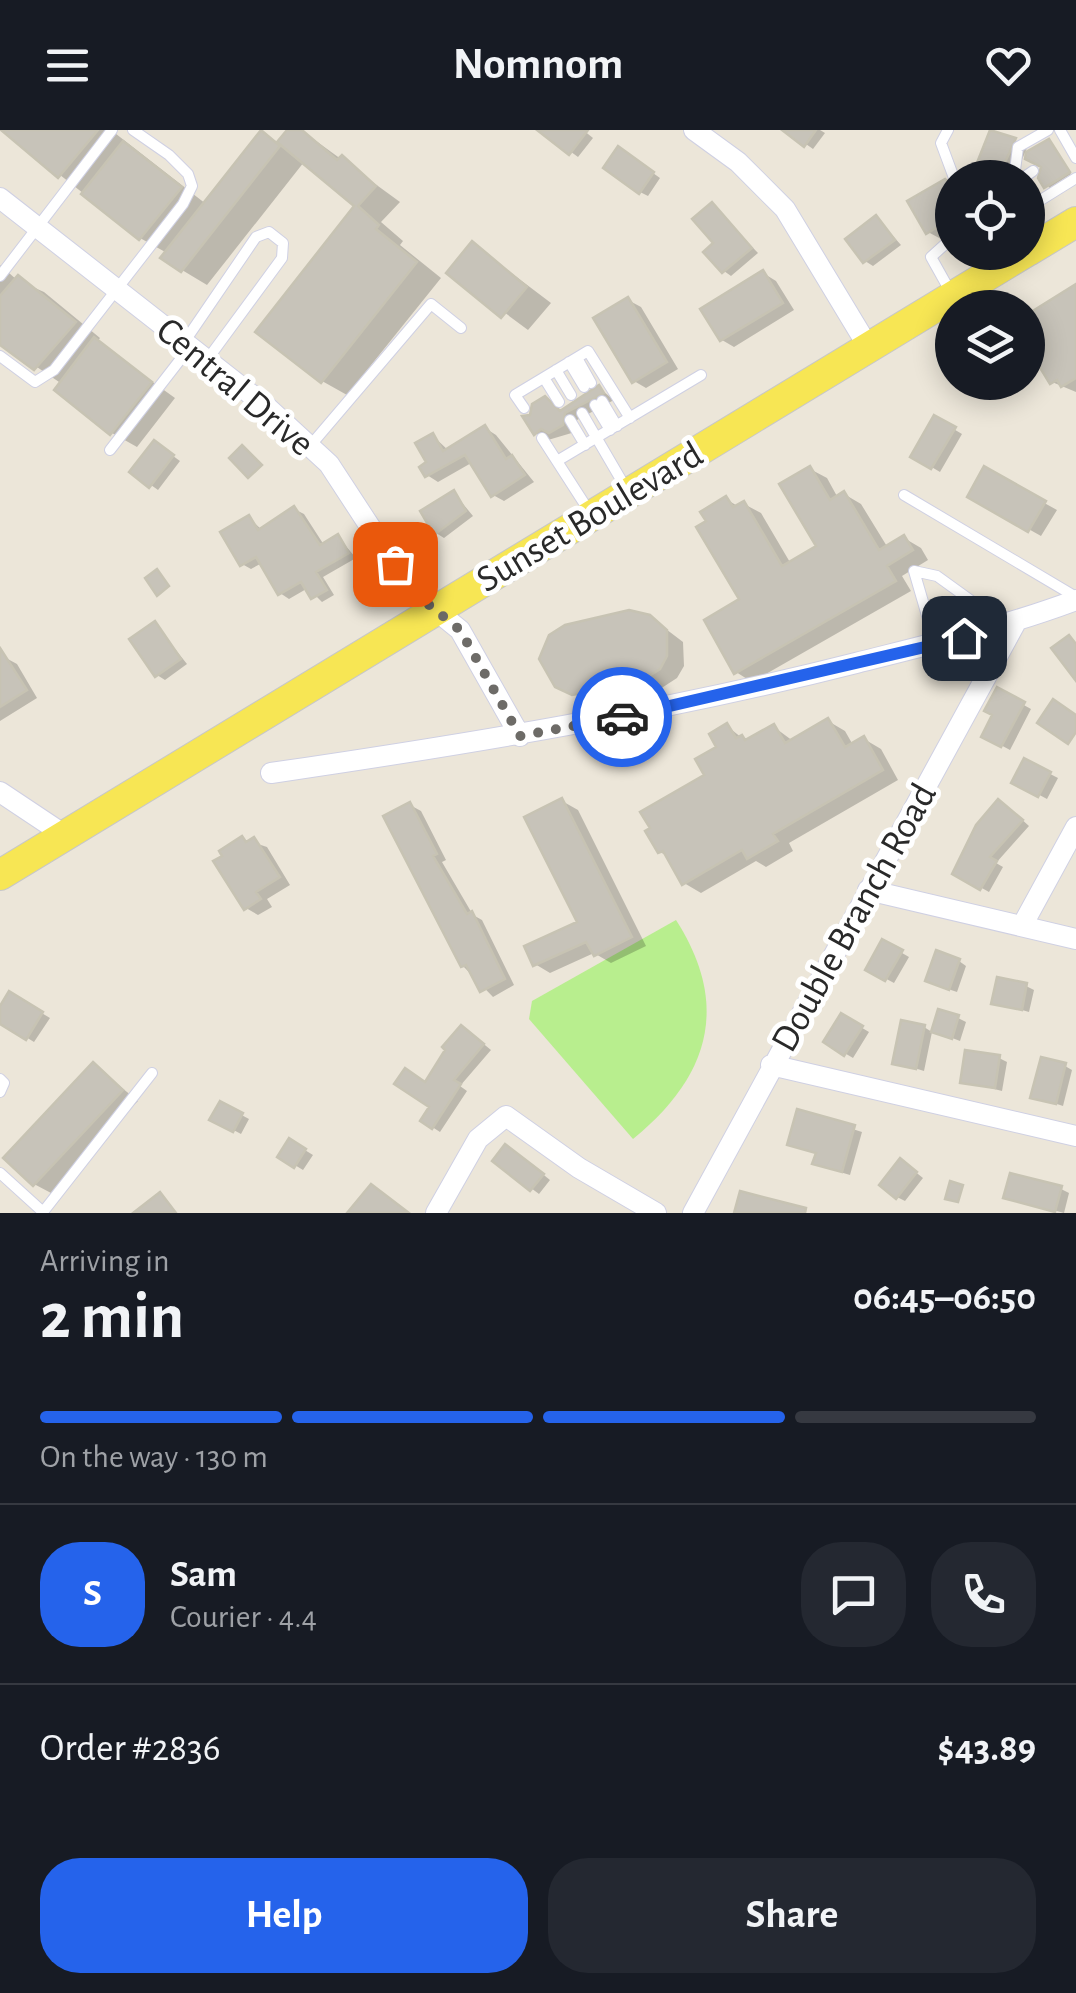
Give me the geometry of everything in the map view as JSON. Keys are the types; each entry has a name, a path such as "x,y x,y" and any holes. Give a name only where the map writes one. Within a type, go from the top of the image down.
{"main road":[{"name":"Sunset Boulevard","path":"1045,239 1076,222"},
{"name":"Sunset Boulevard","path":"963,290 993,270"},
{"name":"Sunset Boulevard","path":"0,875 935,308"}],"street":[{"path":"694,130 738,162 785,208 869,348"},
{"name":"Central Drive","path":"0,198 194,350 329,464 362,509 412,591 460,630 520,736"},
{"path":"271,772 520,736 718,698 936,644 1010,623 1076,598"},
{"name":"Double Branch Road","path":"693,1213 1010,623"},
{"path":"0,792 66,836"},
{"path":"1022,926 1076,827"},
{"path":"868,890 1076,939"},
{"path":"772,1066 1076,1136"},
{"path":"436,1213 478,1140 506,1116 578,1168 656,1213"}],"lane":[{"path":"0,276 112,130"},
{"path":"0,356 34,382 54,370 192,186 178,164 134,130"},
{"path":"947,160 941,144 948,130"},
{"path":"1016,160 1018,147 1048,130"},
{"path":"1060,130 1074,154 1060,156"},
{"path":"1045,197 1076,178"},
{"path":"110,450 194,350 282,258 283,243 268,232 256,237 194,350"},
{"path":"310,446 431,304 462,328"},
{"path":"524,408 516,395 588,351 630,418"},
{"path":"573,360 588,385"},
{"path":"556,370 571,395"},
{"path":"557,461 701,375"},
{"path":"544,378 559,402"},
{"path":"598,403 613,428"},
{"path":"582,413 628,493"},
{"path":"570,420 585,445"},
{"path":"542,438 592,515"},
{"path":"904,494 1076,598"},
{"path":"936,644 914,572 937,576 1010,623"},
{"path":"0,1173 43,1212 152,1073"},
{"path":"0,1079 4,1084 0,1092"}],"green space":[{"path":"676,920 703,982 707,1011 704,1038 680,1091 633,1139 529,1019 532,1001"}],"building":[{"path":"1,130 98,130 58,178"},
{"path":"261,130 280,146 181,272 160,258"},
{"path":"287,130 302,130 337,160 342,155 376,186 358,206 379,225 376,229 417,262 321,383 255,332 354,206 277,142"},
{"path":"537,130 588,130 569,155"},
{"path":"782,130 816,130 804,147"},
{"path":"990,130 1016,138 1006,160 978,160"},
{"path":"1049,139 1070,172 1045,187 1045,160 1027,160 1026,152"},
{"path":"123,141 182,187 139,240 81,194"},
{"path":"618,146 654,172 639,194 603,168"},
{"path":"935,185 935,228 926,234 907,201"},
{"path":"712,202 752,248 722,273 703,252 713,243 692,219"},
{"path":"876,215 895,240 863,263 845,239"},
{"path":"472,241 527,287 501,318 446,273"},
{"path":"763,270 783,303 720,341 700,309"},
{"path":"18,275 76,322 34,370 0,345 0,296"},
{"path":"1076,284 1076,378 1061,387 1057,380 1050,384 1045,376 1045,303"},
{"path":"628,297 667,362 632,383 593,318"},
{"path":"94,337 152,382 110,435 54,390"},
{"path":"599,385 604,393 565,413 563,425 549,433 541,429 534,435 522,416 530,415 532,404 545,396 560,411"},
{"path":"934,415 956,427 931,469 910,457"},
{"path":"485,425 506,459 512,455 525,475 491,497 465,455 425,477 419,467 426,462 415,443 433,433 443,451"},
{"path":"154,440 174,455 149,488 129,472"},
{"path":"242,445 262,465 248,478 229,458"},
{"path":"810,466 830,500 844,491 879,550 904,535 913,550 887,566 896,581 734,674 704,620 739,599 696,527 706,521 700,512 726,496 733,507 744,501 782,566 816,546 779,484"},
{"path":"984,466 1046,501 1028,532 967,497"},
{"path":"454,490 466,511 434,535 420,511"},
{"path":"294,506 320,545 338,534 349,553 316,572 327,590 311,599 301,582 278,595 256,557 240,566 220,532 249,515 258,530"},
{"path":"157,569 169,586 157,596 145,578"},
{"path":"629,610 650,615 667,630 667,656 660,669 639,682 572,695 555,687 539,659 549,635 565,625"},
{"path":"155,621 181,659 155,677 129,639"},
{"path":"1069,635 1076,644 1076,681 1051,648"},
{"path":"0,648 27,690 0,707"},
{"path":"997,687 1025,702 1001,747 981,737 992,715 984,711"},
{"path":"1053,699 1076,715 1076,732 1068,744 1037,723"},
{"path":"828,718 845,747 864,736 883,770 773,834 778,841 747,859 742,850 682,885 663,851 658,853 645,831 650,828 640,812 704,775 695,759 716,747 709,734 727,723 736,738 742,735 745,740 774,724 785,743"},
{"path":"1024,758 1051,772 1038,797 1011,783"},
{"path":"562,798 632,937 594,956 586,942 533,966 524,946 577,922 524,817"},
{"path":"998,799 1023,820 990,857 997,861 980,890 952,874 976,825"},
{"path":"410,802 437,854 433,856 467,914 472,911 505,979 480,992 466,965 461,967 383,816"},
{"path":"242,836 246,842 254,837 280,877 256,892 261,899 244,910 213,861 222,856 219,851"},
{"path":"882,939 903,950 885,981 865,970"},
{"path":"936,950 960,959 949,990 925,981"},
{"path":"997,977 1027,983 1022,1010 991,1004"},
{"path":"9,991 43,1012 26,1040 0,1024 0,1006"},
{"path":"938,1009 959,1015 952,1039 931,1032"},
{"path":"841,1013 863,1026 844,1056 823,1042"},
{"path":"901,1020 925,1025 916,1069 892,1064"},
{"path":"461,1025 484,1044 454,1080 461,1084 432,1129 420,1121 429,1107 394,1084 405,1068 425,1082 445,1050 442,1047"},
{"path":"965,1050 1000,1055 995,1088 960,1083"},
{"path":"1041,1057 1066,1063 1056,1104 1030,1098"},
{"path":"93,1062 123,1090 33,1186 3,1158"},
{"path":"220,1101 243,1113 233,1132 209,1120"},
{"path":"797,1109 855,1125 842,1172 812,1164 816,1153 787,1145"},
{"path":"289,1138 306,1149 294,1168 277,1157"},
{"path":"505,1144 544,1174 530,1191 492,1161"},
{"path":"900,1158 917,1172 896,1199 879,1185"},
{"path":"1010,1173 1062,1186 1055,1212 1003,1198"},
{"path":"950,1181 963,1185 958,1202 945,1199"},
{"path":"371,1184 409,1213 347,1213"},
{"path":"740,1191 806,1208 805,1213 734,1213"},
{"path":"160,1192 176,1213 133,1213"}],"way so far":[{"path":"395,564 412,591 460,630 520,736 622,717"}],"route":[{"path":"622,717 718,698 964,638"}]}
